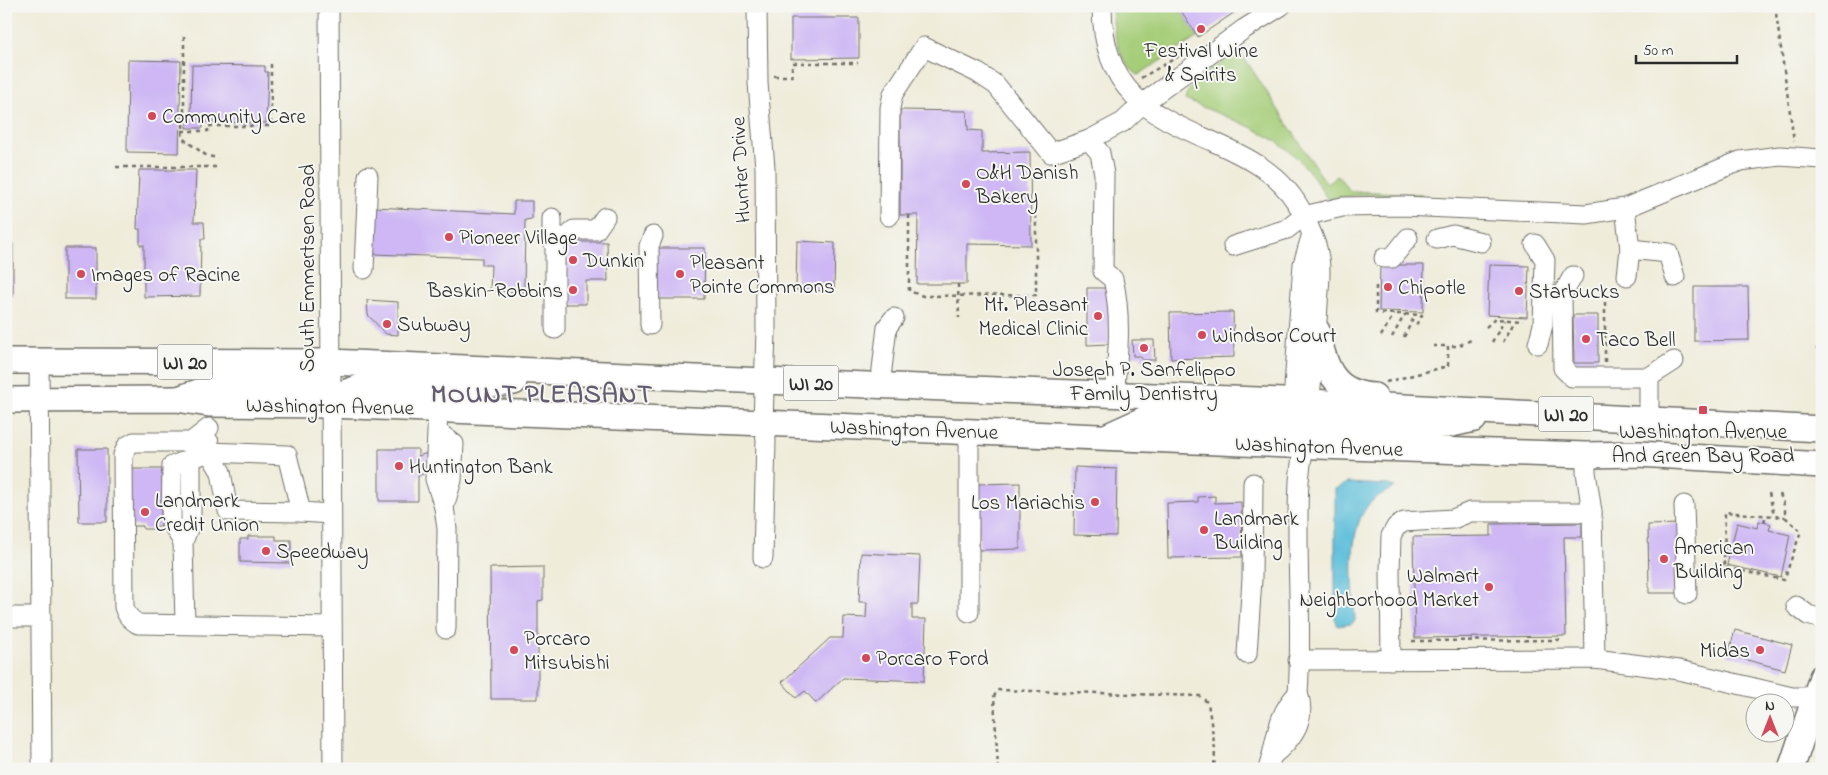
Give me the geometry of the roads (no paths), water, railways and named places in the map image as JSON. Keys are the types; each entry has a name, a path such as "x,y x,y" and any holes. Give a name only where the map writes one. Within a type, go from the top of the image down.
{"main road":[{"path":"1317,331 1322,357 1330,374 1341,385 1361,395 1492,401 1509,411"},
{"name":"Washington Avenue","path":"6,360 330,362 764,382 1114,394 1299,424 1586,455 1638,454 1822,465"},
{"path":"176,399 218,385 288,386 313,384 321,380 330,362"},
{"path":"330,405 338,395 361,387 467,388 564,372"},
{"name":"Washington Avenue","path":"6,400 176,399 209,416 330,405 438,420 763,422 1107,436 1509,411 1822,429"},
{"path":"1791,769 1818,687"}],"street":[{"name":"South Emmertsen Road","path":"329,6 333,769"},
{"name":"Hunter Drive","path":"757,6 758,76 765,168 763,422 766,440 763,558"},
{"path":"1102,6 1103,30 1112,63 1130,92 1142,104 1171,124 1243,156 1264,169 1280,182 1294,198 1304,216 1318,251 1320,274 1317,331 1299,424"},
{"path":"889,216 890,108 893,94 924,47 978,73 996,85 1051,152 1088,140 1123,122 1142,104 1244,29 1281,6"},
{"path":"1088,140 1100,153 1104,174 1103,271 1113,279 1116,298 1118,344 1114,394"},
{"path":"1232,246 1287,229 1304,216 1342,207 1455,208 1586,214 1625,208 1740,161 1780,156 1822,159"},
{"path":"364,269 368,176"},
{"path":"1455,208 1445,237 1481,242"},
{"path":"1625,208 1630,249 1627,276"},
{"path":"555,247 559,237 568,236 574,230 596,230 605,217"},
{"path":"552,218 552,237 555,247 555,329"},
{"path":"650,325 649,246 653,236"},
{"path":"1270,762 1290,738 1301,718 1302,708 1298,692 1299,424 1303,264 1311,236"},
{"path":"1384,258 1392,258 1408,238"},
{"path":"1535,244 1545,260 1543,325 1538,344"},
{"path":"1630,249 1668,253 1675,277"},
{"path":"1573,276 1562,294 1563,368 1572,377 1649,377 1674,361"},
{"path":"880,386 887,327 894,318"},
{"path":"39,361 42,769"},
{"path":"1649,377 1649,418"},
{"path":"209,416 209,452 221,472 228,511 331,514"},
{"path":"209,416 191,442 134,442 127,446 123,456 124,607 130,619 138,624 332,627"},
{"path":"438,420 434,447 435,479 444,507 447,529 446,629"},
{"path":"968,431 968,612"},
{"path":"185,624 183,542 171,522 172,466 209,452 287,455 301,512"},
{"path":"1586,455 1586,472 1592,512 1595,659"},
{"path":"1247,654 1252,579 1253,483"},
{"path":"1684,505 1687,594"},
{"path":"1391,660 1391,554 1392,536 1396,527 1404,522 1453,519 1470,512 1592,512"},
{"path":"1796,606 1808,615 1822,619"},
{"path":"6,617 41,617"},
{"path":"1298,660 1595,659 1679,670 1792,697 1818,687"}],"water":[{"path":"1347,483 1395,487 1372,501 1363,512 1354,541 1355,621 1351,624 1338,626 1335,618 1335,489"}],"place":[{"name":"Festival Wine & Spirits","path":"1201,29"},
{"name":"Community Care","path":"152,116"},
{"name":"O&H Danish Bakery","path":"966,184"},
{"name":"Pioneer Village","path":"449,237"},
{"name":"Dunkin'","path":"573,260"},
{"name":"Images of Racine","path":"81,274"},
{"name":"Pleasant Pointe Commons","path":"680,274"},
{"name":"Chipotle","path":"1388,287"},
{"name":"Baskin-Robbins","path":"573,290"},
{"name":"Starbucks","path":"1519,291"},
{"name":"Mt. Pleasant Medical Clinic","path":"1098,316"},
{"name":"Subway","path":"387,324"},
{"name":"Windsor Court","path":"1202,335"},
{"name":"Taco Bell","path":"1586,339"},
{"name":"Joseph P. Sanfelippo Family Dentistry","path":"1144,348"},
{"name":"Washington Avenue And Green Bay Road","path":"1703,410"},
{"name":"Huntington Bank","path":"399,466"},
{"name":"Los Mariachis","path":"1095,502"},
{"name":"Landmark Credit Union","path":"145,512"},
{"name":"Landmark Building","path":"1204,530"},
{"name":"Speedway","path":"266,551"},
{"name":"American Building","path":"1664,559"},
{"name":"Walmart Neighborhood Market","path":"1489,587"},
{"name":"Porcaro Mitsubishi","path":"514,650"},
{"name":"Midas","path":"1760,650"},
{"name":"Porcaro Ford","path":"866,658"}],"district":[{"name":"MOUNT PLEASANT","path":"542,393"}]}
